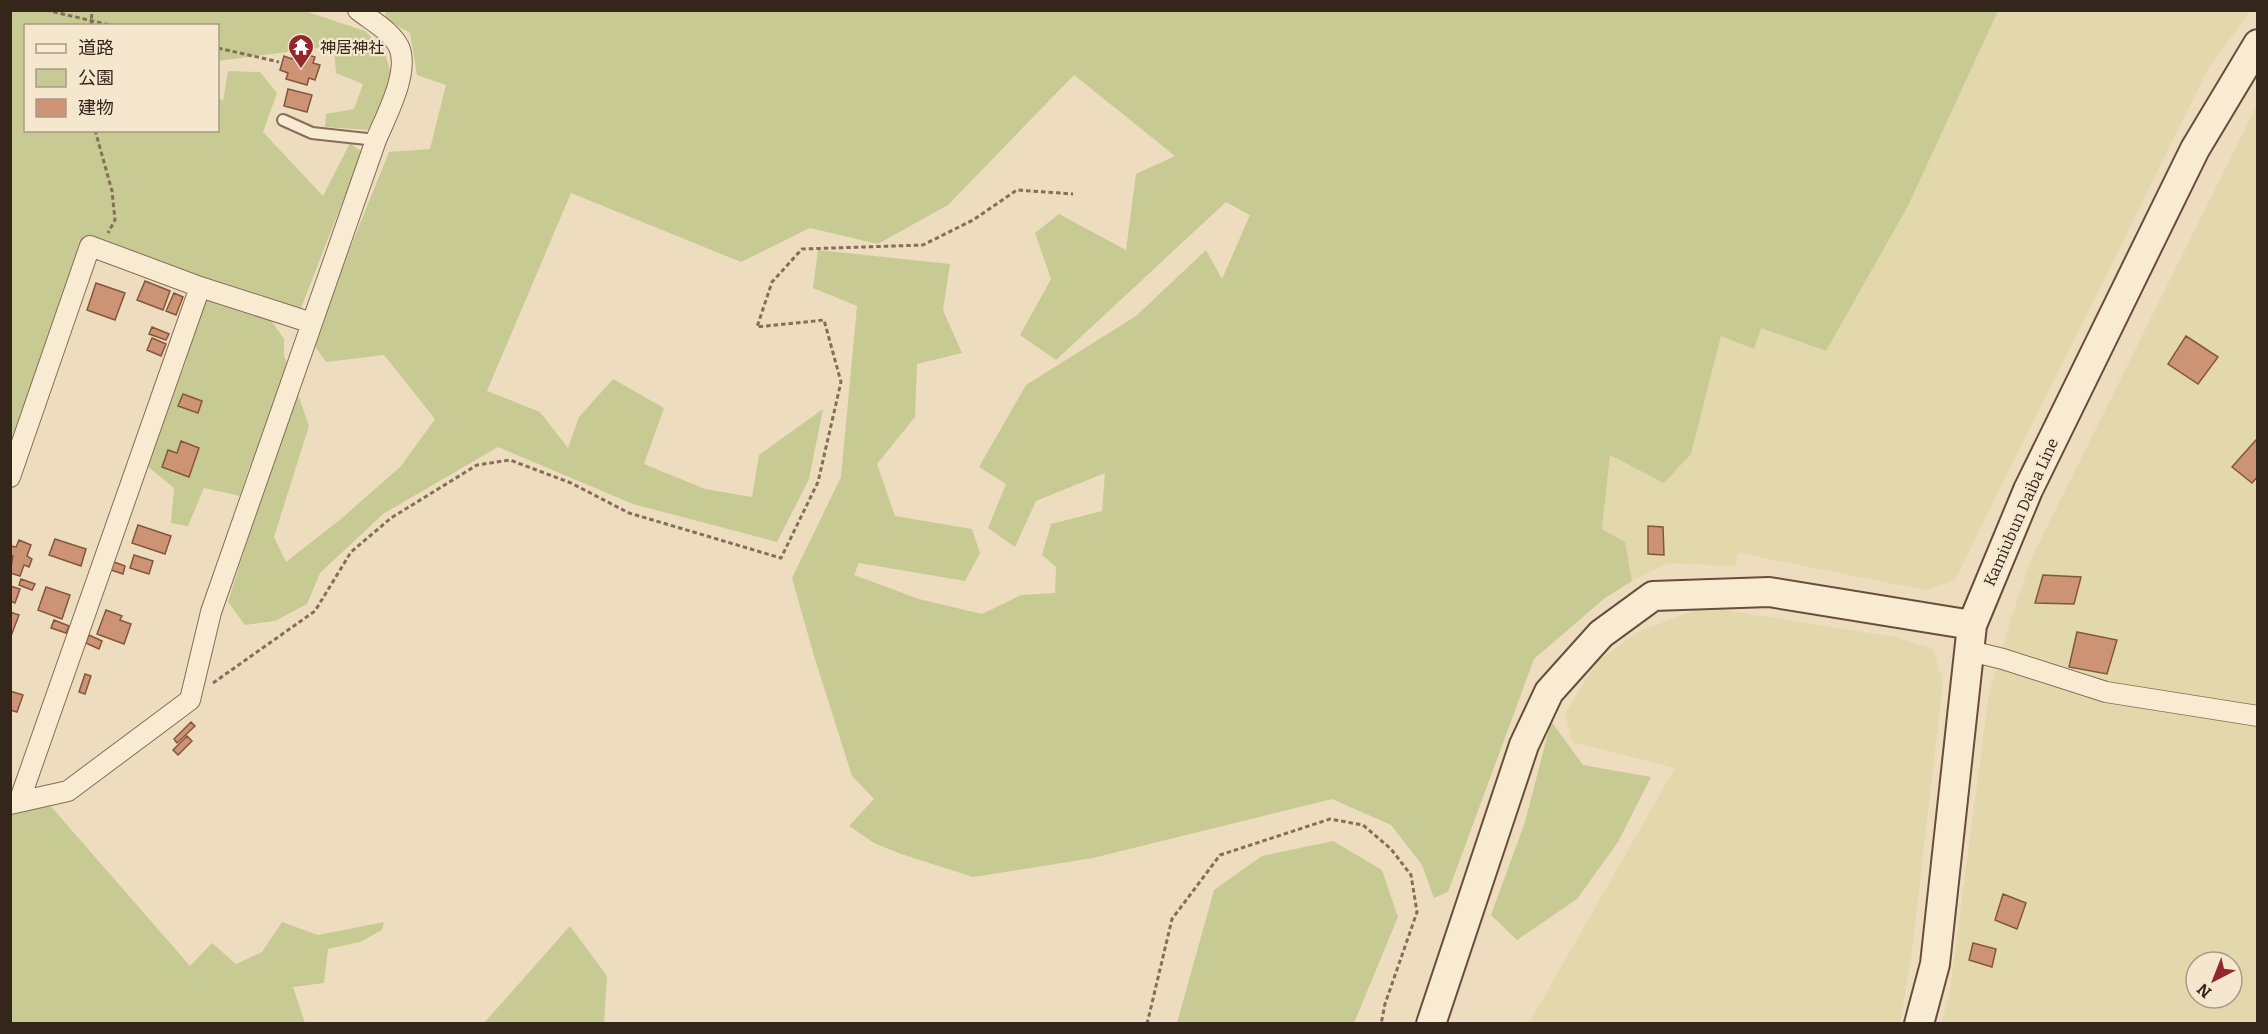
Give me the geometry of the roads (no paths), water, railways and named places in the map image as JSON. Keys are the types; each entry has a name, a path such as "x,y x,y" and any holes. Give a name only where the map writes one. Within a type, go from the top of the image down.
{"main road":[{"name":"Kamiubun Daiba Line","path":"1919,1023 1935,964 1971,638 2028,490 2189,159 2258,44"},
{"path":"1431,1023 1524,745 1549,692 1600,634 1653,596 1769,592 1971,638"}],"street":[{"path":"15,803 68,791 190,700 212,612 376,140 401,79 400,48 366,13"},
{"path":"10,477 90,246 312,323"},
{"path":"15,803 200,286"},
{"path":"1971,638 2002,660 2106,692 2258,716"}],"lane":[{"path":"283,120 312,133 376,140"}],"place":[{"name":"神居神社","path":"301,70"}]}
